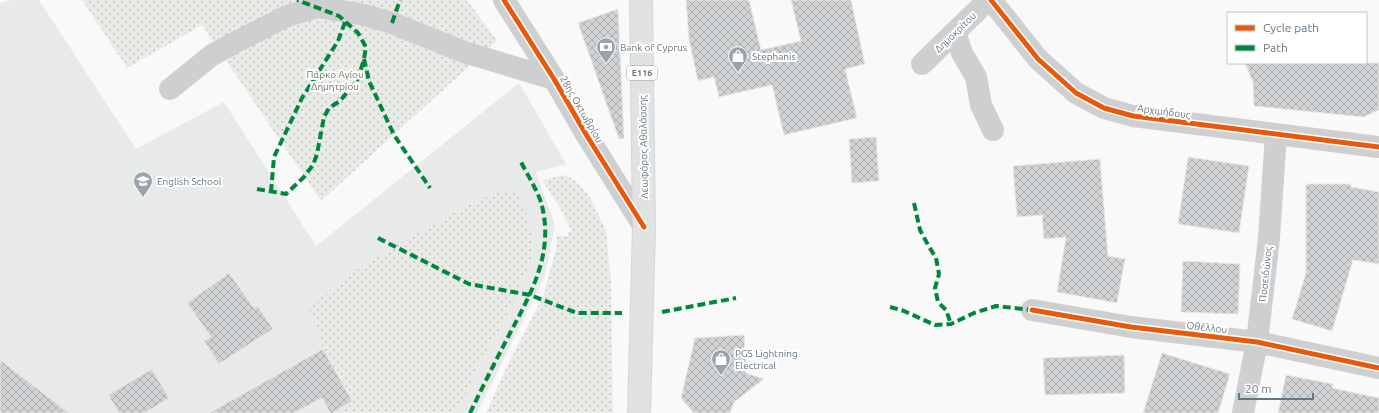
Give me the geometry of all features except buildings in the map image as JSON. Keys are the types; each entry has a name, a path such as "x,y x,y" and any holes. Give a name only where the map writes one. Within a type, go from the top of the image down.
{"main road":[{"name":"Λεωφόρος Αθαλάσσης","path":"639,413 644,227 640,0"}],"street":[{"name":"28ης Οκτωβρίου","path":"504,0 644,227"},
{"name":"Δημοκρίτου","path":"922,64 989,0"},
{"name":"Αρχιμήδους","path":"989,0 1038,59 1076,93 1104,108 1133,116 1379,147"},
{"path":"170,89 212,55 287,16 318,8 364,15 392,23 464,52 554,79"},
{"path":"955,32 962,53 976,77 981,105 993,130"},
{"name":"Ποσειδώνος","path":"1243,413 1257,342 1269,238 1276,134"},
{"name":"Οθέλλου","path":"1032,310 1131,327 1257,342 1379,368"}],"shaded area":[{"name":"English School","path":"12,0 39,0 136,149 224,102 316,246 519,83 566,164 536,172 555,225 545,276 477,413 0,413 0,3"}],"green space":[{"name":"Πάρκο Αγίου Δημητρίου","path":"82,0 467,0 497,41 321,201 202,25 127,68"},
{"path":"563,175 571,178 582,187 591,199 606,231 611,281 613,413 486,413 510,360 543,297 556,249 557,236 567,236 571,230 560,208 542,180"},
{"path":"517,191 526,214 533,241 532,258 496,338 482,355 466,395 456,413 332,413 352,401 323,349 317,327 309,311 346,278 400,243 487,197"}],"marked path":[{"path":"257,189 286,194 303,178 313,165 317,154 324,117 329,108 340,101 358,79 364,59 366,47 358,33 339,16 297,0"},
{"path":"392,23 400,0"},
{"path":"271,192 274,157 302,98 338,41 345,22"},
{"path":"364,59 369,81 394,135 430,188"},
{"path":"470,413 532,290 542,258 545,241 545,224 542,206 536,190 521,162"},
{"path":"914,203 920,230 936,258 939,274 935,288 938,302 946,310 951,324"},
{"path":"378,238 469,284 530,295 577,313 622,313"},
{"path":"662,312 736,298"},
{"path":"890,307 904,311 935,325 951,324 974,313 996,306 1032,310"}],"cycle path":[{"path":"504,0 644,227"},
{"path":"991,0 1038,59 1076,93 1104,108 1133,116 1379,147"},
{"path":"1032,310 1131,327 1257,342 1379,368"}],"place":[{"name":"Bank of Cyprus","path":"606,64"},
{"name":"Stephanis","path":"738,73"},
{"name":"English School","path":"143,198"},
{"name":"PGS Lightning Electrical","path":"721,376"}]}
